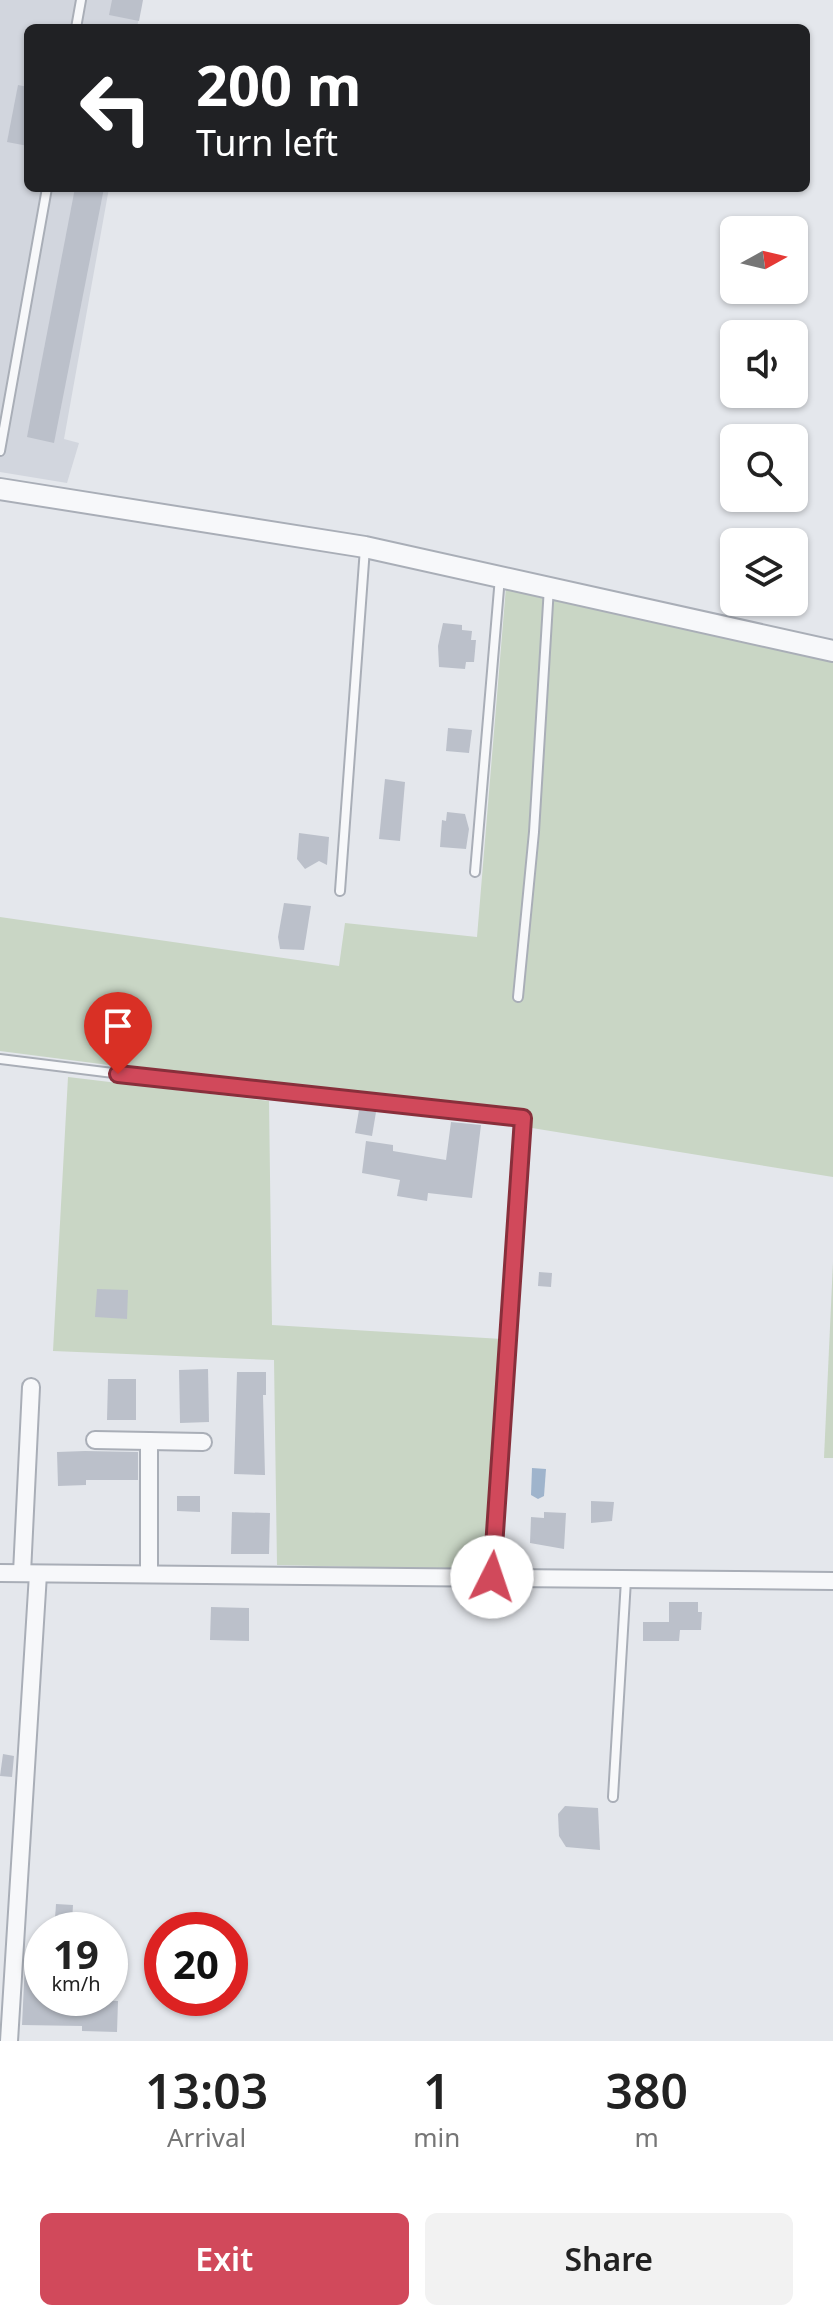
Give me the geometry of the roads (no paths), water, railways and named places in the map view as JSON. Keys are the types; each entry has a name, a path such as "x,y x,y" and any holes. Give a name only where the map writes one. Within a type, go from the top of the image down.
{"street":[{"path":"0,489 365,547 833,651"},
{"path":"9,2041 30,1574 31,1387"},
{"path":"95,1440 203,1442"},
{"path":"149,1441 149,1573"},
{"path":"0,1573 833,1581"}],"lane":[{"path":"77,24 81,0"},
{"path":"0,451 46,192"},
{"path":"340,891 365,547"},
{"path":"475,872 500,576"},
{"path":"518,997 534,832 549,587"},
{"path":"0,1059 266,1092 523,1118 492,1577"},
{"path":"613,1797 626,1579"}],"water":[{"path":"532,1468 546,1469 544,1496 538,1499 531,1495"}]}
